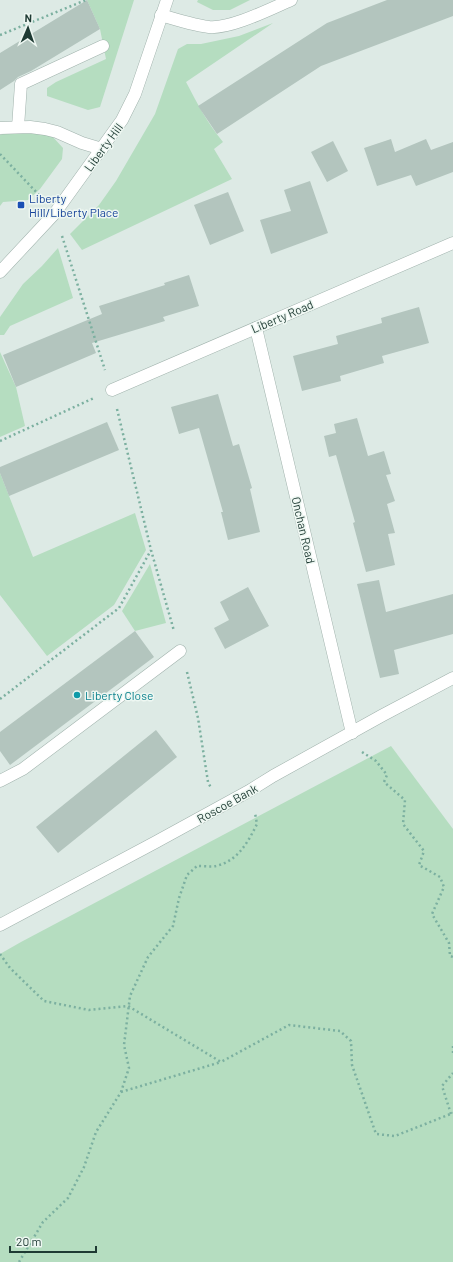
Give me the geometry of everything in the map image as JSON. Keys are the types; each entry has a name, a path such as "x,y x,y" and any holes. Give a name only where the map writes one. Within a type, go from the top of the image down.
{"street":[{"name":"Liberty Hill","path":"0,272 55,213 122,120 135,94 167,0"},
{"path":"161,15 210,27 222,26 246,19 291,0"},
{"path":"18,127 22,84 103,46"},
{"path":"0,128 30,127 51,130 102,149"},
{"name":"Liberty Road","path":"112,390 453,242"},
{"name":"Onchan Road","path":"256,328 352,733"},
{"path":"0,781 23,769 180,650"},
{"name":"Roscoe Bank","path":"0,925 220,807 383,715 453,678"}],"path":[{"path":"0,35 86,0"},
{"path":"0,154 55,213 112,390 151,550 191,684 208,782 220,807"},
{"path":"0,441 112,390"},
{"path":"0,699 119,608 151,550"},
{"path":"358,750 376,761 387,774 384,782 405,800 402,824 424,851 419,865 440,877 444,887 432,914 449,944 450,956 453,957"},
{"path":"19,1262 43,1222 68,1198 84,1167 96,1132 121,1092 129,1068 124,1045 130,996 148,958 173,926 179,898 187,875 197,866 216,866 236,858 248,841 257,824"},
{"path":"0,954 10,968 44,1001 89,1010 128,1006 221,1062"},
{"path":"121,1092 221,1062 289,1025 340,1032 351,1040 352,1065 376,1134 395,1136 452,1114 442,1086 453,1073"},
{"path":"453,1046 453,1053"}],"green space":[{"path":"87,0 134,0 100,107 88,110 47,96 47,88 56,82 106,59 100,29"},
{"path":"198,0 250,0 230,10 213,10 197,2"},
{"path":"273,23 186,82 208,121 223,142 214,149 232,179 82,250 70,234 99,205 116,181 155,114 178,49 187,44 201,44 239,36"},
{"path":"31,130 51,135 63,148 62,159 40,189 28,200 3,202 0,206 0,135 11,131"},
{"path":"58,248 73,298 10,326 4,335 0,335 0,317 23,284"},
{"path":"0,352 16,387 25,426 0,437"},
{"path":"0,473 33,557 135,513 146,550 114,605 47,656 0,595"},
{"path":"150,564 166,623 135,631 122,611"},
{"path":"391,746 453,829 453,1262 0,1262 0,954"}],"building":[{"path":"87,0 100,29 31,71 18,77 0,90 0,53"},
{"path":"387,0 453,0 453,16 321,66 217,134 198,106 327,23"},
{"path":"391,139 395,152 426,139 431,150 453,142 453,172 416,186 411,175 377,186 364,148"},
{"path":"333,141 348,171 327,182 311,152"},
{"path":"310,181 328,233 271,254 260,220 291,211 284,190"},
{"path":"228,192 244,231 210,245 194,205"},
{"path":"189,275 199,306 163,317 165,321 92,343 96,353 16,387 3,355 102,314 99,306 165,285 164,283"},
{"path":"419,307 429,343 382,356 384,363 340,376 341,381 302,391 293,356 338,344 336,336 382,323 381,318"},
{"path":"218,394 233,446 239,444 252,488 250,489 260,532 228,540 221,512 223,512 199,428 179,434 171,407"},
{"path":"357,418 368,456 384,451 391,474 386,475 395,501 387,504 395,533 388,534 395,565 366,572 353,523 355,522 336,455 329,457 324,436 336,433 334,424"},
{"path":"107,422 119,450 9,496 0,473 0,467"},
{"path":"379,580 386,612 453,594 453,634 394,650 399,674 380,678 357,584"},
{"path":"248,587 269,626 225,649 214,628 229,620 220,602"},
{"name":"Liberty Close","path":"135,631 154,657 10,765 0,751 0,732"},
{"name":"Liberty Close","path":"156,730 177,757 58,853 36,827"}],"place":[{"name":"Liberty Hill/Liberty Place","path":"21,205"},
{"name":"Liberty Close","path":"77,695"}]}
